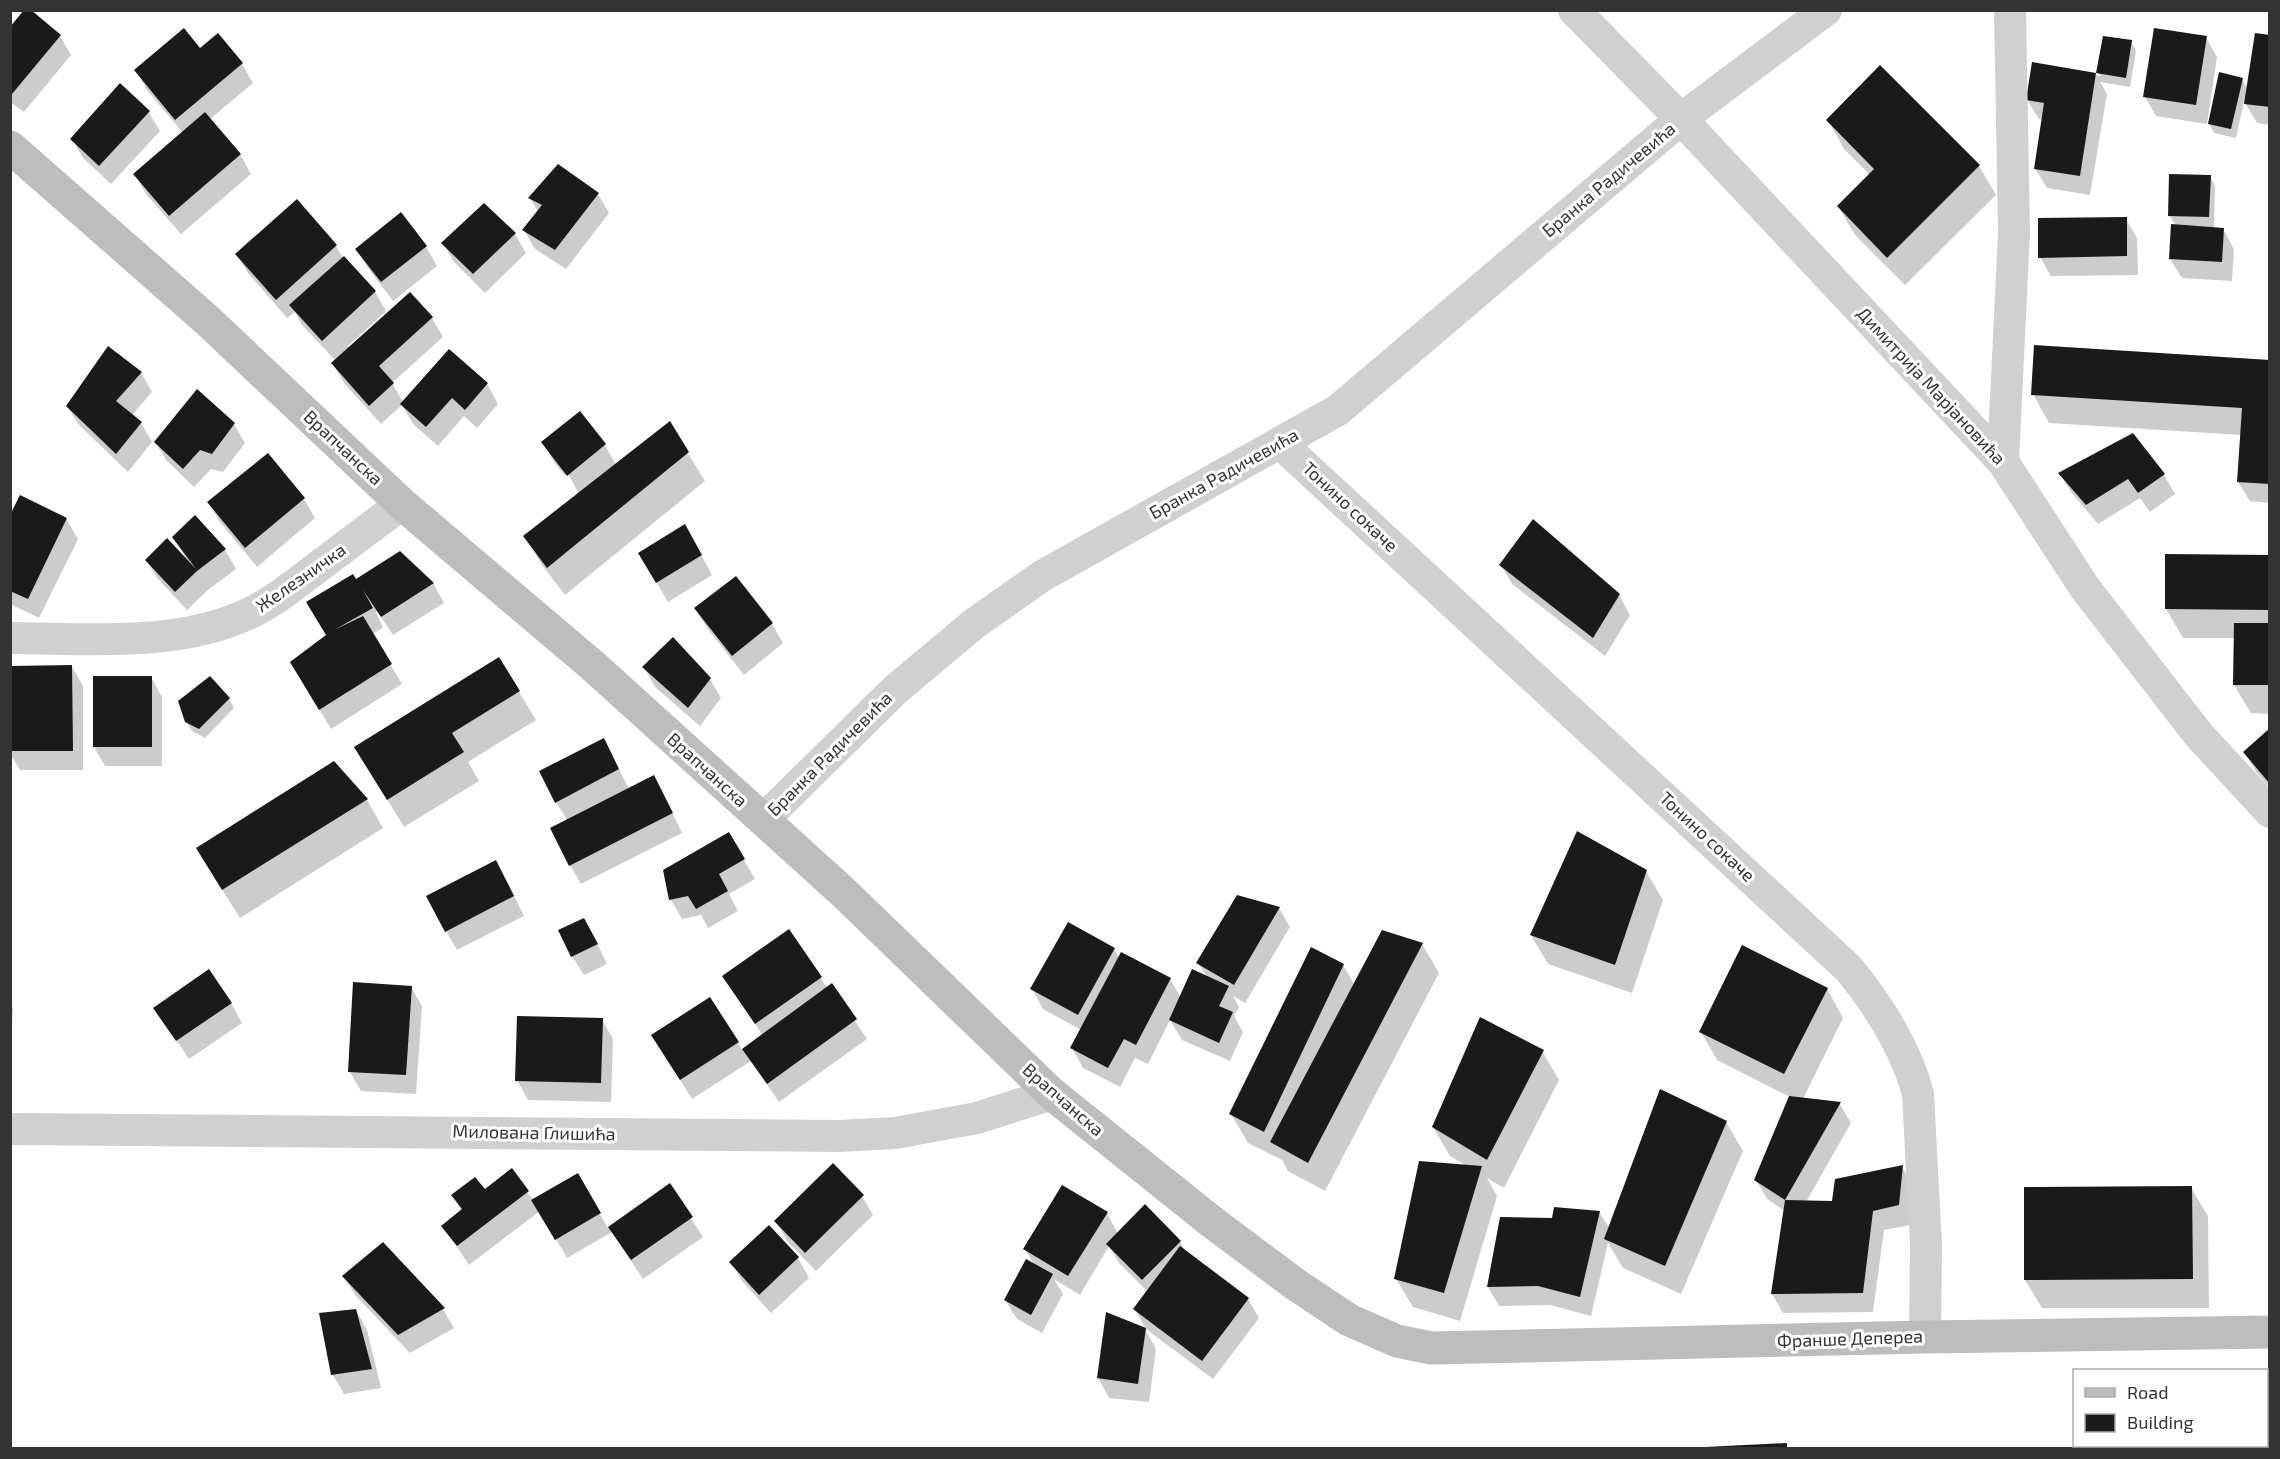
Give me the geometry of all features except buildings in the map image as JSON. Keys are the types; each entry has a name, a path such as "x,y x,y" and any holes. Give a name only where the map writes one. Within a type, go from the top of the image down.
{"main road":[{"name":"Врапчанска","path":"10,147 207,320 402,504 592,665 843,892 1052,1094 1212,1222 1349,1320 1397,1341 1431,1348"},
{"name":"Франше Депереа","path":"1431,1348 2270,1332"}],"street":[{"name":"Димитрија Марјановића","path":"1574,10 1681,119 2003,462 2085,588 2198,734 2270,812"},
{"path":"1681,119 1826,10"},
{"path":"2003,462 2014,231 2010,10"},
{"name":"Бранка Радичевића","path":"763,820 895,690 975,623 1042,576 1338,410 1681,119"},
{"name":"Тонино сокаче","path":"1280,443 1849,969 1870,995 1900,1047 1918,1094 1926,1245 1925,1337"},
{"name":"Железничка","path":"10,638 155,637 193,632 223,624 249,614 276,599 402,504"},
{"name":"Милована Глишића","path":"10,1129 839,1136 895,1133 977,1118 1052,1094"}]}
